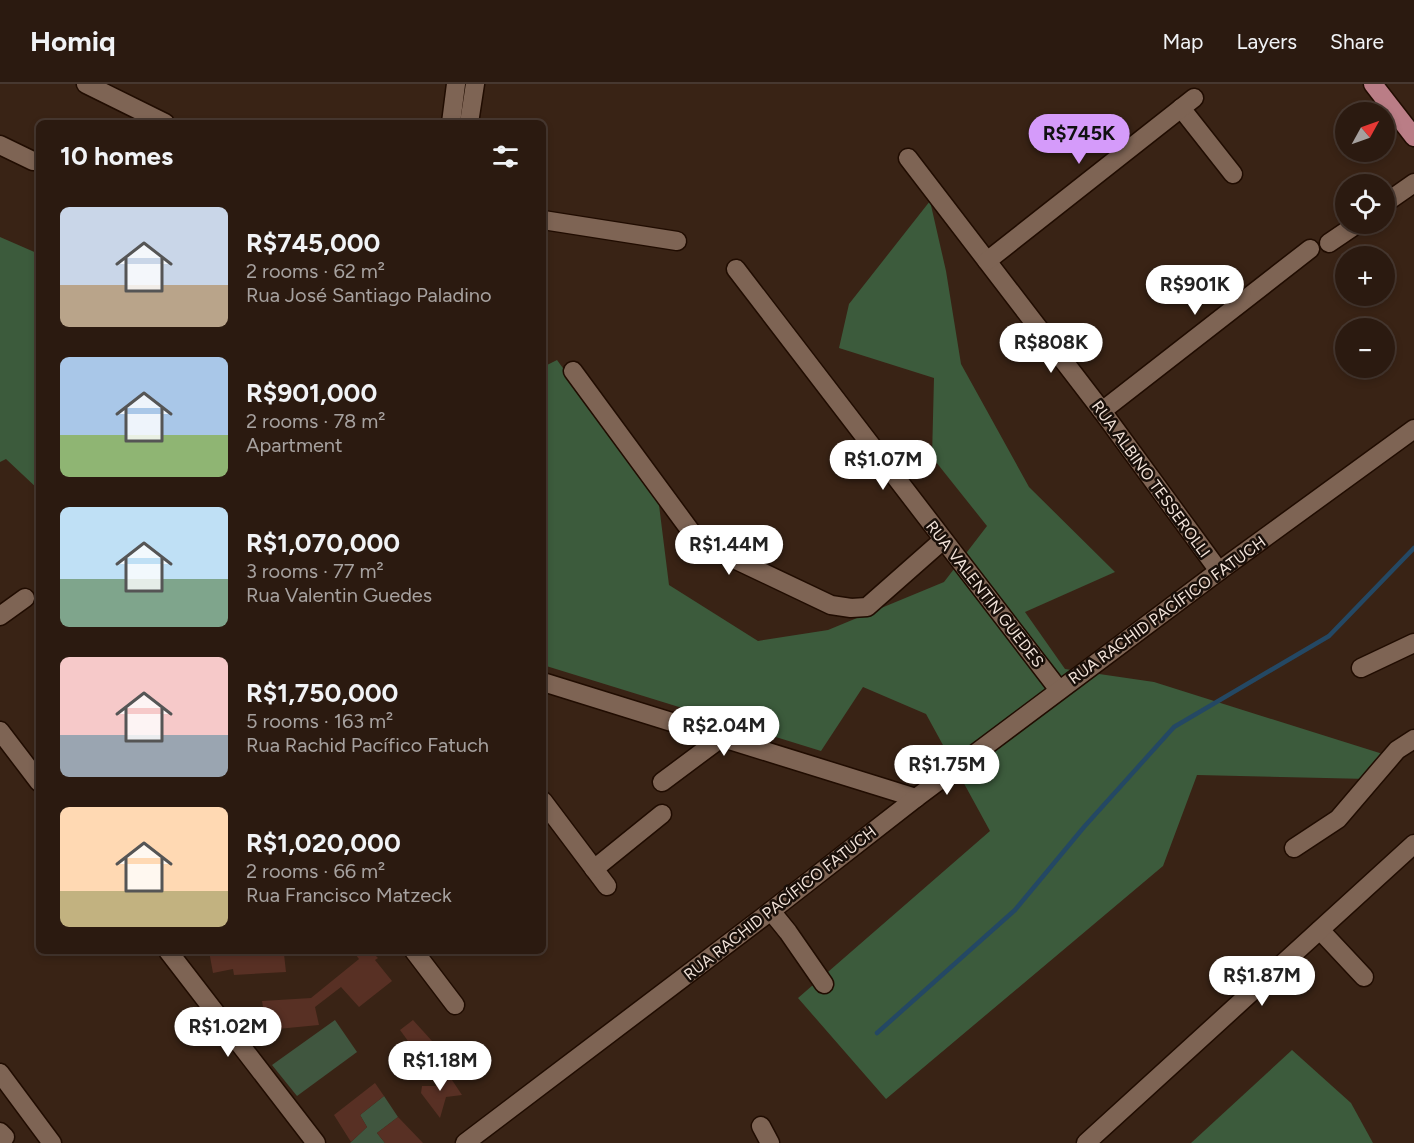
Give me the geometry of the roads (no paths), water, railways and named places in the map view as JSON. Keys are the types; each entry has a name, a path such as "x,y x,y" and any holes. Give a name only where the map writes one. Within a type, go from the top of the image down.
{"main road":[{"path":"1373,84 1412,130"}],"street":[{"path":"86,84 132,116 151,120"},
{"path":"456,84 460,118"},
{"path":"460,118 475,84"},
{"path":"987,261 1188,103 1233,174"},
{"path":"0,145 33,160"},
{"name":"RUA ALBINO TESSEROLLI","path":"908,158 1102,411 1219,571"},
{"path":"1395,196 1414,183"},
{"path":"546,220 677,241"},
{"path":"1329,243 1342,234"},
{"path":"1102,411 1310,249"},
{"name":"RUA VALENTIN GUEDES","path":"736,269 1059,690"},
{"path":"573,371 695,537 711,548 831,605 850,608 867,607 943,540"},
{"name":"RUA RACHID PACÍFICO FATUCH","path":"465,1143 1059,690 1414,429"},
{"path":"0,616 25,598"},
{"path":"1360,668 1414,643"},
{"path":"546,683 916,798"},
{"path":"0,731 36,778"},
{"path":"662,782 722,738"},
{"path":"1294,848 1338,819 1397,750 1414,739"},
{"path":"546,805 607,886"},
{"path":"594,869 662,814"},
{"path":"1086,1143 1414,844"},
{"path":"771,911 824,984"},
{"path":"1320,930 1364,977"},
{"path":"170,954 316,1143"},
{"path":"416,954 455,1005"},
{"path":"0,1073 52,1143"},
{"path":"761,1126 770,1143"}],"waterway":[{"path":"877,1033 1015,910 1084,827 1174,727 1329,636 1414,548"}]}
